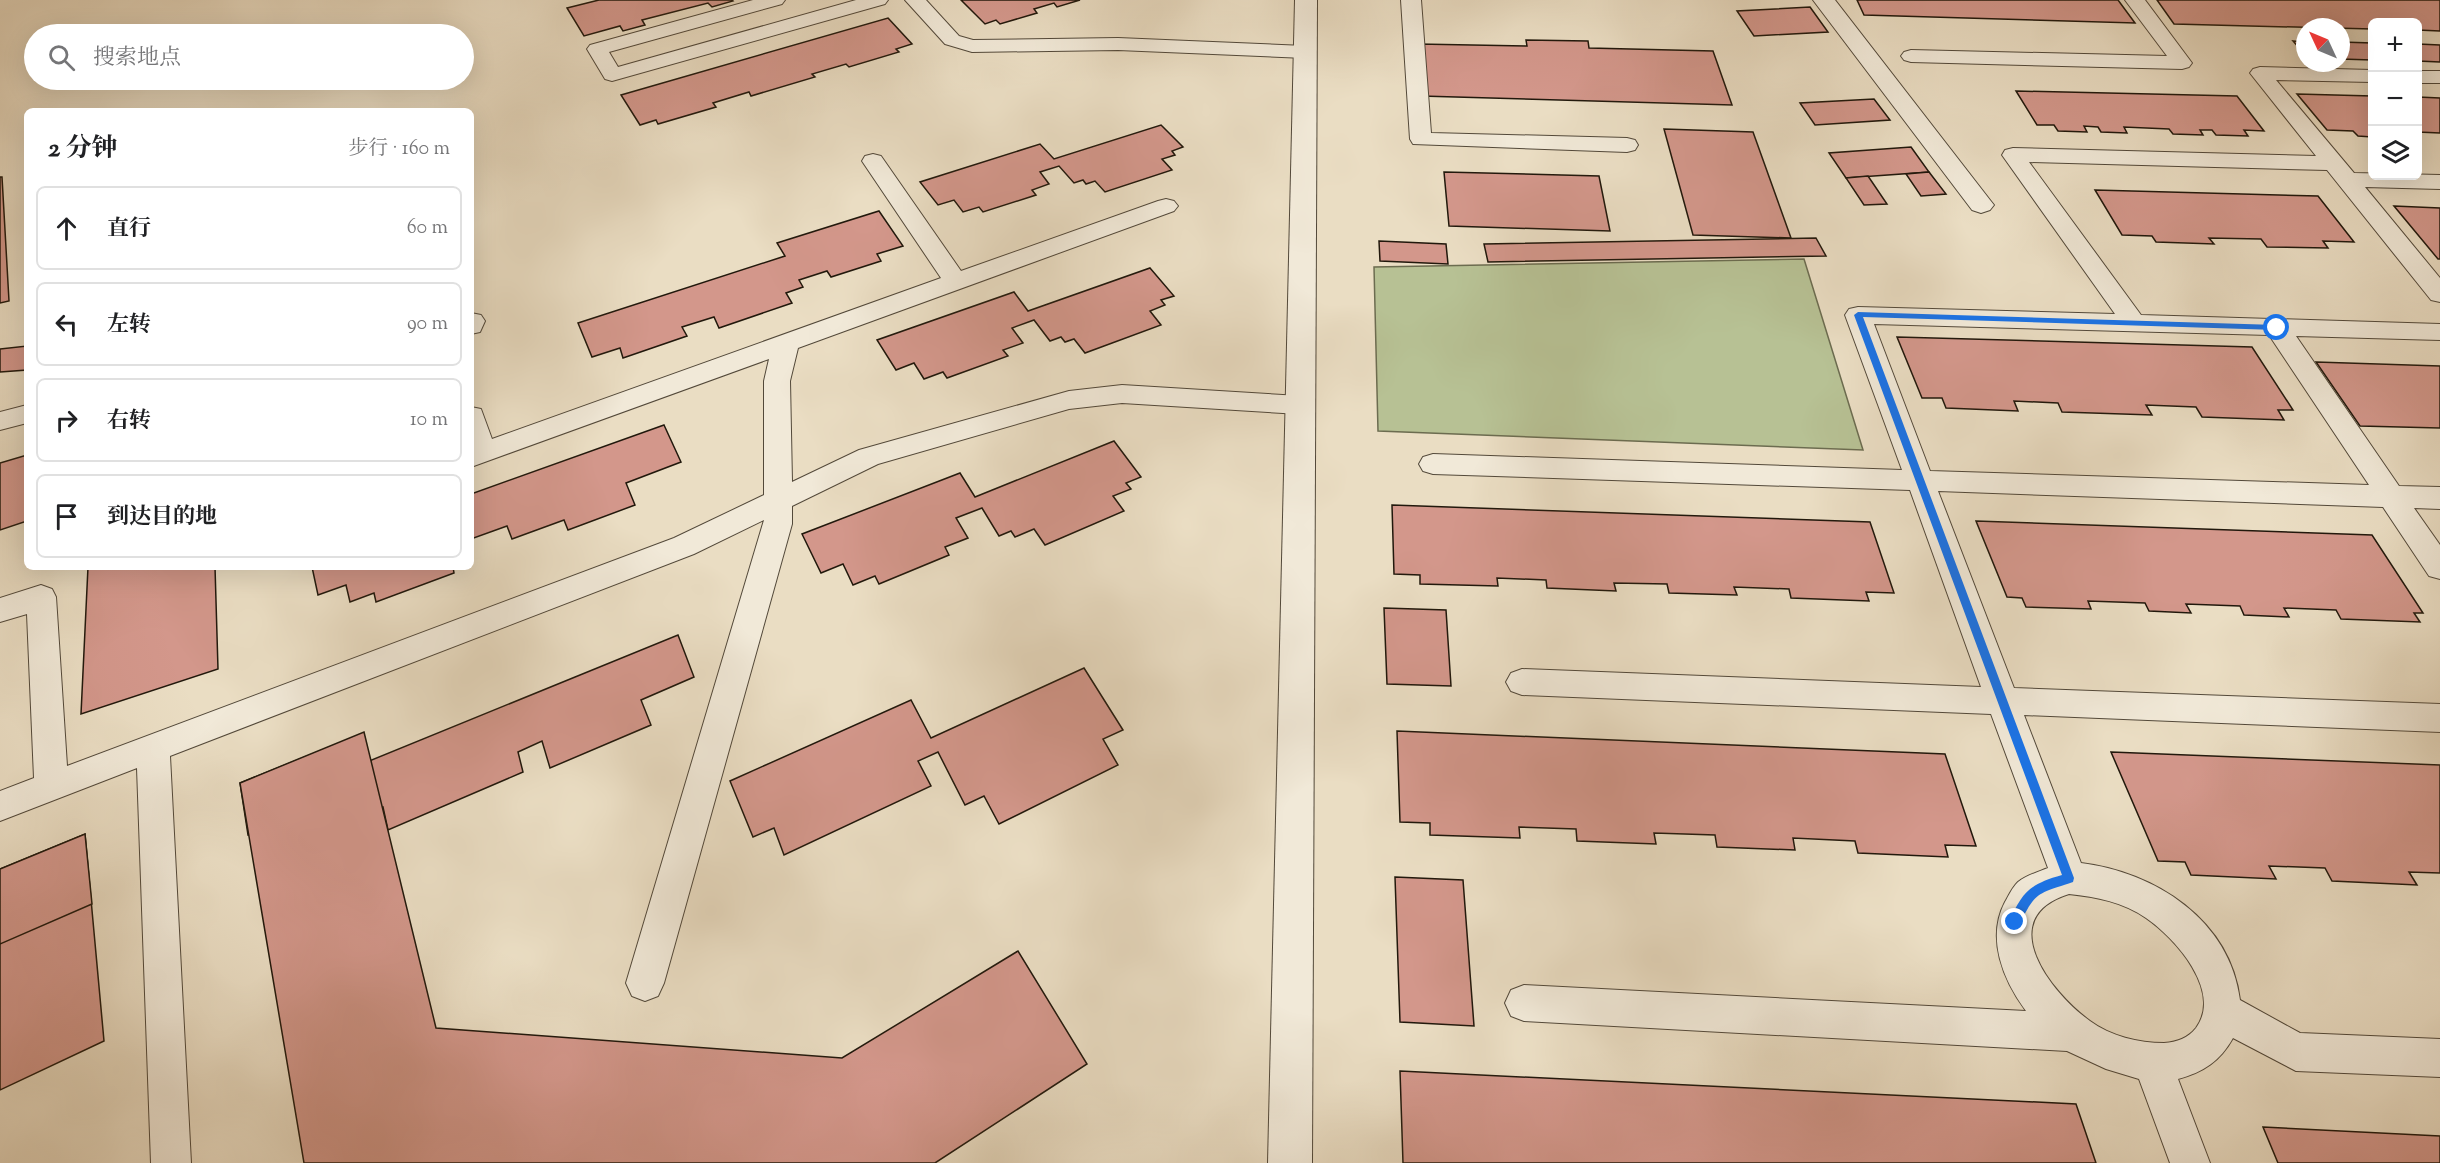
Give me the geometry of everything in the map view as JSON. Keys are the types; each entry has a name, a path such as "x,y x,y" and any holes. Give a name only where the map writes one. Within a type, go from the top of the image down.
{"street":[{"path":"1290,1163 1306,0"},
{"path":"1824,0 1981,205"}],"lane":[{"path":"775,0 597,49 612,75 878,0"},
{"path":"915,0 952,40 972,46 1118,44 1305,52"},
{"path":"1411,0 1421,140 1627,145"},
{"path":"1911,56 2182,63 2135,0"},
{"path":"2368,76 2259,73 2440,294"},
{"path":"2422,76 2440,77"},
{"path":"2134,323 2013,154 2340,172 2440,182"},
{"path":"873,161 956,282"},
{"path":"474,436 477,455 1166,206"},
{"path":"2068,878 1858,315 2440,332"},
{"path":"2277,328 2440,568"},
{"path":"645,983 778,524 777,381 786,344"},
{"path":"0,806 684,546 869,457 1069,400 1122,394 1300,405"},
{"path":"0,421 24,415"},
{"path":"1433,464 2440,498"},
{"path":"0,610 41,597 51,787"},
{"path":"1522,682 2440,718"},
{"path":"153,748 171,1163"},
{"path":"2068,878 2099,880 2130,890 2160,906 2187,930 2208,956 2220,984 2223,1011 2216,1035 2199,1053 2172,1062 2140,1062 2106,1051 2074,1032 2046,1007 2026,979 2015,950 2015,922 2025,900 2043,886 2068,878"},
{"path":"1524,1003 2074,1032"},
{"path":"2223,1011 2296,1052 2440,1058"},
{"path":"2152,1062 2190,1163"}],"green space":[{"path":"1804,259 1863,450 1378,431 1374,267"}],"building":[{"path":"599,0 733,1 712,7 708,3 642,20 645,25 623,31 620,26 584,36 567,8"},
{"path":"961,0 1080,0 1057,7 1054,3 1034,9 1037,13 1000,24 996,20 985,24"},
{"path":"1857,0 2118,0 2135,23 1864,15"},
{"path":"2157,0 2440,0 2440,31 2422,30 2422,18 2368,18 2368,29 2350,28 2350,18 2296,18 2296,27 2174,24"},
{"path":"1810,7 1828,32 1754,36 1737,11"},
{"path":"888,18 912,44 896,49 899,52 849,67 846,64 812,74 815,77 751,96 749,92 713,103 716,107 658,124 656,120 640,125 621,95"},
{"path":"1526,40 1588,41 1589,48 1713,51 1732,105 1421,96 1418,44 1527,46"},
{"path":"2350,42 2368,43 2368,60 2350,59"},
{"path":"2422,44 2440,45 2440,62 2422,61"},
{"path":"2016,91 2237,96 2264,131 2244,130 2248,136 2216,135 2212,130 2200,130 2203,135 2173,134 2169,129 2124,127 2127,133 2101,132 2098,127 2084,126 2087,132 2058,131 2054,125 2037,125"},
{"path":"2297,94 2368,96 2368,137 2358,136 2353,131 2327,130"},
{"path":"2422,97 2440,98 2440,133 2422,132"},
{"path":"1874,99 1890,120 1815,125 1800,103"},
{"path":"1161,125 1183,147 1172,151 1175,155 1162,159 1172,170 1105,192 1095,181 1086,184 1083,180 1074,183 1059,166 1040,172 1049,184 1032,190 1036,195 983,212 979,207 963,212 954,200 938,205 920,182 1040,144 1054,159"},
{"path":"1664,129 1753,132 1791,238 1693,235"},
{"path":"1911,147 1929,172 1846,178 1829,153"},
{"path":"1444,172 1599,176 1610,231 1449,226"},
{"path":"1929,172 1946,194 1921,196 1906,174"},
{"path":"1868,176 1887,204 1864,205 1846,178"},
{"path":"0,177 2,177 9,301 0,303"},
{"path":"2095,190 2318,196 2354,242 2323,241 2328,248 2267,247 2261,239 2209,238 2214,244 2156,242 2152,236 2122,235"},
{"path":"2394,206 2440,208 2440,259 2438,259"},
{"path":"879,211 903,246 877,254 881,261 831,277 827,271 799,280 803,287 786,293 792,303 719,328 714,317 682,327 687,336 623,358 620,348 592,357 578,323 785,256 777,243"},
{"path":"1816,238 1826,256 1488,262 1484,244"},
{"path":"1379,241 1446,244 1448,264 1380,261"},
{"path":"1150,268 1174,296 1161,300 1165,305 1150,311 1161,325 1085,353 1074,339 1065,342 1061,337 1050,341 1034,320 1012,328 1023,343 1003,350 1008,356 947,378 943,372 924,379 914,363 896,370 877,340 1014,292 1028,311"},
{"path":"1897,337 2252,347 2293,410 2278,410 2284,420 2202,417 2196,407 2146,405 2152,415 2062,412 2058,403 2014,401 2018,411 1946,408 1942,398 1922,398"},
{"path":"24,346 24,370 0,372 0,349"},
{"path":"2316,362 2440,366 2440,428 2360,426"},
{"path":"664,425 681,462 626,483 635,505 568,530 564,520 512,539 507,526 474,538 474,493"},
{"path":"1114,441 1141,477 1126,483 1131,489 1113,496 1124,511 1045,545 1034,529 1015,537 1011,531 999,536 982,508 956,518 968,538 945,547 949,555 879,584 875,576 853,585 843,564 821,573 802,534 960,473 975,497"},
{"path":"24,456 24,522 0,530 0,463"},
{"path":"1392,505 1870,522 1894,593 1866,592 1869,601 1791,598 1789,589 1734,587 1737,595 1669,593 1667,584 1614,583 1616,591 1547,588 1546,580 1497,578 1498,586 1420,584 1420,575 1394,574"},
{"path":"1976,521 2372,535 2423,613 2414,613 2420,622 2341,619 2336,610 2284,608 2289,617 2244,615 2240,606 2186,604 2191,613 2149,611 2145,603 2088,601 2091,609 2026,607 2022,598 2007,597"},
{"path":"88,570 215,570 218,669 81,714"},
{"path":"313,570 454,570 454,573 376,602 374,593 350,602 346,585 318,595"},
{"path":"1384,608 1446,610 1451,686 1387,684"},
{"path":"678,635 694,677 641,700 651,725 550,768 542,741 518,752 523,772 388,830 383,807 348,823 343,796 248,835 240,783 352,738 357,766"},
{"path":"1084,668 1123,730 1103,739 1118,765 999,824 984,796 965,805 938,752 918,761 931,786 784,855 774,828 753,837 730,781 911,700 931,738"},
{"path":"1397,731 1945,754 1976,846 1945,845 1948,857 1858,853 1855,841 1793,838 1795,850 1717,847 1715,835 1654,833 1656,844 1577,841 1576,829 1519,827 1520,838 1430,835 1430,823 1400,822"},
{"path":"364,732 436,1028 842,1058 1018,951 1087,1064 935,1163 304,1163 240,783"},
{"path":"2111,752 2440,765 2440,873 2409,872 2417,885 2332,881 2325,868 2269,866 2276,879 2191,875 2185,862 2158,861"},
{"path":"85,834 104,1041 0,1090 0,869"},
{"path":"85,834 92,904 0,944 0,869"},
{"path":"1395,877 1463,880 1474,1026 1400,1022"},
{"path":"1400,1071 2076,1104 2096,1163 1403,1163"},
{"path":"2263,1127 2440,1136 2440,1163 2278,1163"}],"route":[{"path":"2015,922 2025,900 2043,886 2068,878 1858,315 2277,328"}]}
